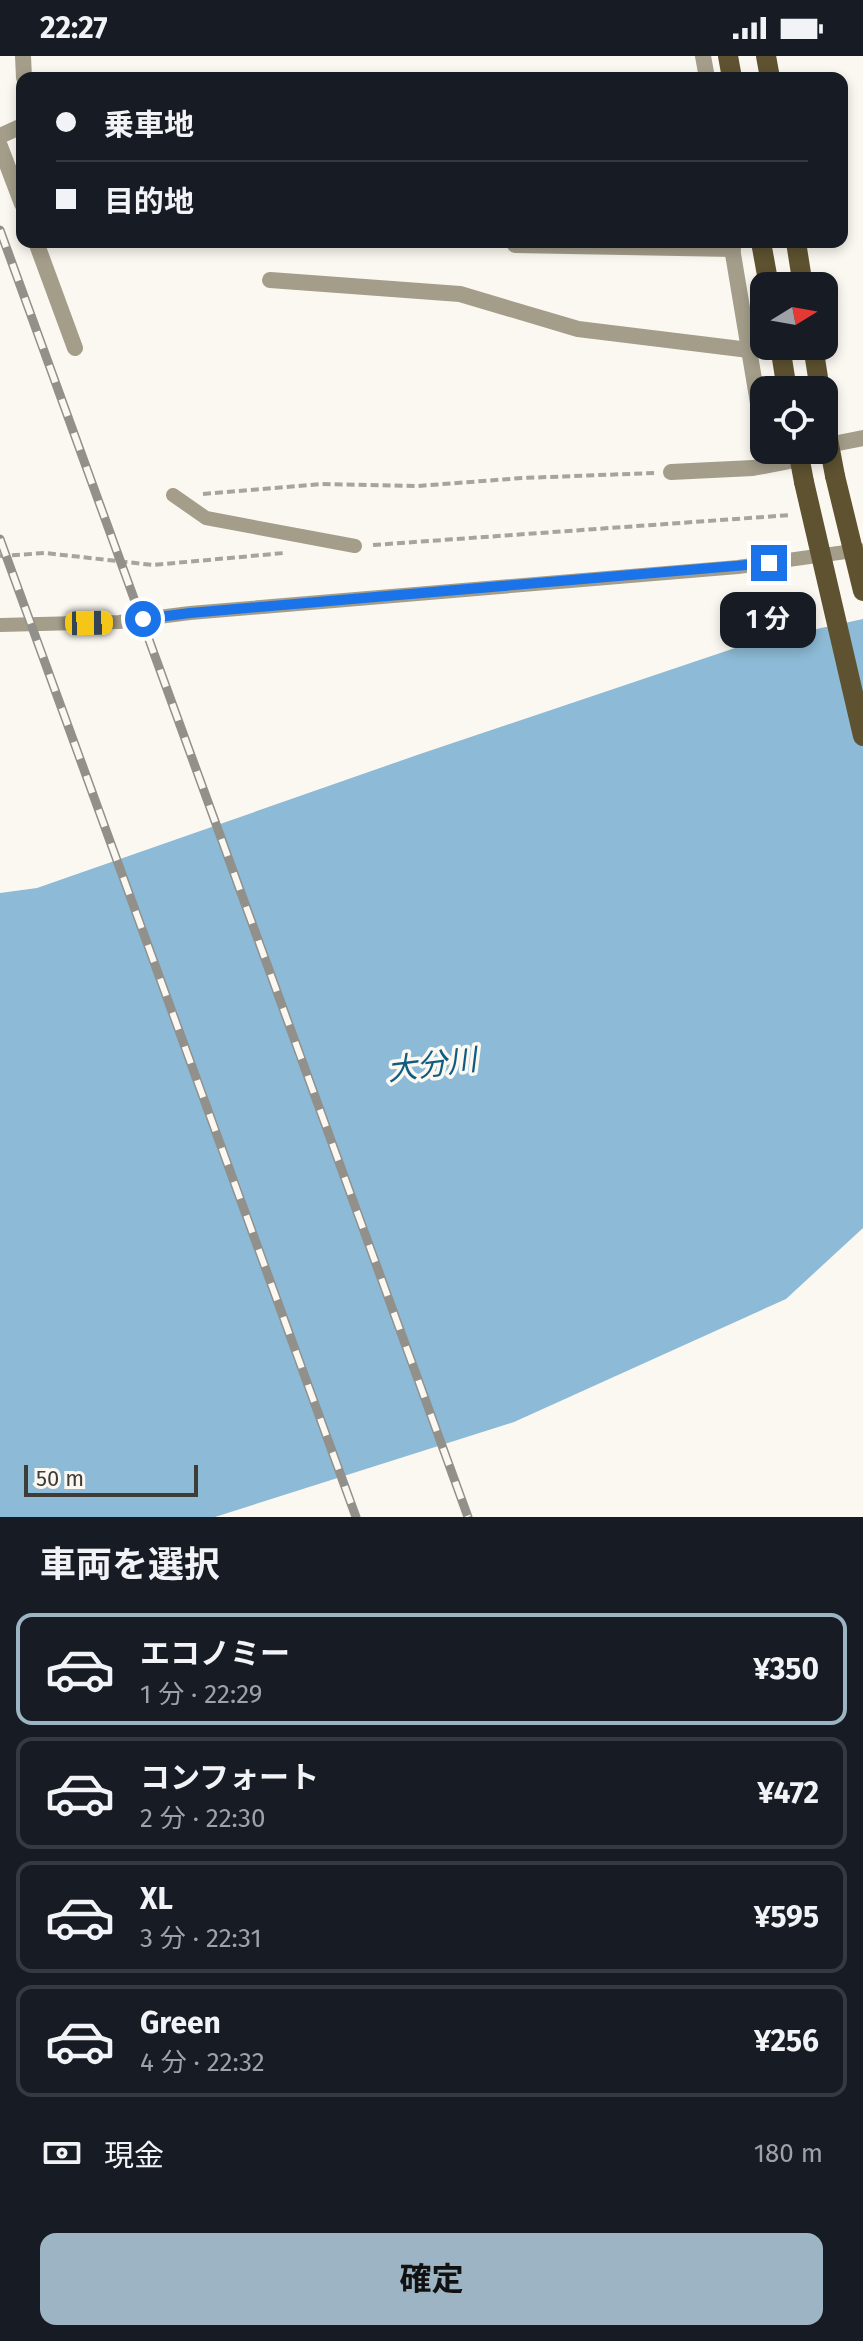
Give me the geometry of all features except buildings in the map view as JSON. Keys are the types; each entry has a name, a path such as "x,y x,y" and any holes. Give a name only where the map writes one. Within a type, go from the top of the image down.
{"main road":[{"path":"762,248 766,272"},
{"path":"797,248 801,272"},
{"path":"801,464 863,736"},
{"path":"832,464 863,591"}],"street":[{"path":"0,146 16,188"},
{"path":"38,248 75,348"},
{"path":"732,248 753,376"},
{"path":"270,280 460,294 578,329 749,350"},
{"path":"838,443 863,438"},
{"path":"671,472 753,468 767,464"}],"lane":[{"path":"173,495 206,518 355,546"},
{"path":"0,625 119,622 190,613 738,567 863,549"}],"path":[{"path":"173,495 322,484 418,486 671,472"},
{"path":"355,546 798,514"},
{"path":"0,556 45,553 153,565 293,552"}],"water":[{"name":"大分川","path":"863,619 863,1228 786,1299 514,1422 215,1517 0,1517 0,893 37,888 747,644"}],"railway":[{"path":"0,230 468,1517"},
{"path":"0,539 356,1517"}],"route":[{"path":"143,619 769,563"}]}
